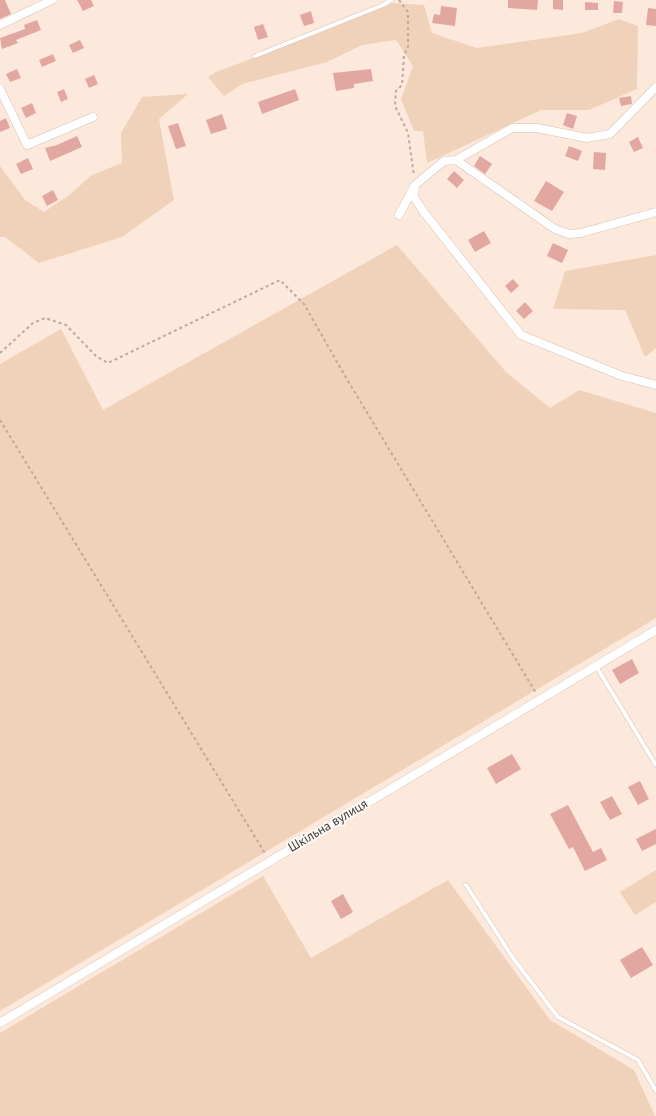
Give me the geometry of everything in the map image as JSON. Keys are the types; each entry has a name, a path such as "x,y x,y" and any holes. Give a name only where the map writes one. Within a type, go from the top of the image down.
{"street":[{"path":"0,25 52,0"},
{"path":"399,215 415,185 444,160 456,160 512,128 537,128 587,138 610,134 656,87"},
{"path":"0,89 27,145 93,117"},
{"path":"456,160 555,229 569,234 581,233 656,212"},
{"path":"415,185 414,197 423,211 521,335 622,376 656,385"},
{"name":"Шкільна вулиця","path":"0,1023 656,630"}],"lane":[{"path":"255,56 383,5 391,0"},
{"path":"596,666 656,765"},
{"path":"466,885 513,958 558,1016 638,1060 656,1091"}],"path":[{"path":"399,0 408,12 408,47 404,55 402,85 396,91 395,106 408,133 415,185"},
{"path":"0,353 33,323 45,318 66,325 96,356 108,363 280,280 304,304 349,382 540,699"},
{"path":"0,420 270,862"}],"shaded area":[{"path":"391,3 424,5 432,33 477,48 582,33 619,19 638,26 637,89 589,110 541,110 427,163 423,131 414,131 401,99 413,66 396,40 362,45 327,62 242,84 224,96 208,77 216,72 325,31"},
{"path":"188,94 159,119 174,200 122,237 39,263 5,237 0,237 0,166 25,200 44,212 68,196 92,175 122,163 121,133 142,97"},
{"path":"397,245 506,372 550,408 579,390 656,413 656,618 0,1011 0,364 61,329 103,410"},
{"path":"656,255 656,348 645,357 625,310 553,309 565,271"},
{"path":"656,870 656,902 635,915 620,892"},
{"path":"263,876 311,958 448,880 550,1020 634,1070 655,1116 0,1116 0,1033"}],"building":[{"path":"0,0 5,0 11,14 0,19"},
{"path":"77,0 91,0 94,6 83,11"},
{"path":"508,0 538,0 537,10 508,8"},
{"path":"553,0 563,0 563,10 553,9"},
{"path":"614,1 623,2 622,13 613,13"},
{"path":"585,2 598,3 598,10 585,10"},
{"path":"441,6 457,8 455,26 432,23 434,14 440,15"},
{"path":"648,8 656,9 656,26 646,25"},
{"path":"311,11 314,23 304,26 300,15"},
{"path":"37,20 41,30 16,40 18,43 2,49 0,38 25,29 24,25"},
{"path":"263,24 268,37 258,40 254,27"},
{"path":"80,40 84,48 73,53 69,45"},
{"path":"53,54 56,61 42,67 39,60"},
{"path":"17,69 21,78 10,82 6,74"},
{"path":"371,69 373,81 354,84 354,88 336,91 333,73"},
{"path":"94,75 98,84 89,88 85,79"},
{"path":"64,89 68,99 61,102 57,92"},
{"path":"295,89 299,100 262,114 258,102"},
{"path":"631,96 632,104 621,106 619,98"},
{"path":"32,103 36,113 26,118 21,108"},
{"path":"567,113 577,116 573,129 563,125"},
{"path":"222,114 227,129 211,134 206,120"},
{"path":"6,118 10,128 0,132 0,121"},
{"path":"178,123 186,146 176,149 168,126"},
{"path":"77,136 82,147 50,161 45,148 57,145"},
{"path":"638,137 643,148 634,152 629,142"},
{"path":"569,146 582,151 578,161 565,156"},
{"path":"594,152 606,153 605,170 593,169"},
{"path":"480,156 492,164 485,174 474,166"},
{"path":"28,158 33,169 21,174 16,164"},
{"path":"454,171 464,180 457,188 447,179"},
{"path":"546,181 564,192 552,211 534,201"},
{"path":"53,190 58,200 47,206 42,196"},
{"path":"484,231 491,243 475,252 468,240"},
{"path":"553,243 568,250 562,263 547,256"},
{"path":"513,279 519,286 511,293 505,286"},
{"path":"525,302 533,311 524,319 516,311"},
{"path":"632,659 639,673 620,684 612,670"},
{"path":"512,754 521,769 496,784 487,768"},
{"path":"640,781 649,799 638,805 628,787"},
{"path":"612,796 622,814 610,820 600,802"},
{"path":"568,805 593,852 601,848 607,860 585,871 573,847 569,849 550,814"},
{"path":"656,829 656,844 642,851 636,839"},
{"path":"343,894 353,912 341,919 331,901"},
{"path":"642,947 653,965 631,978 620,960"}]}
